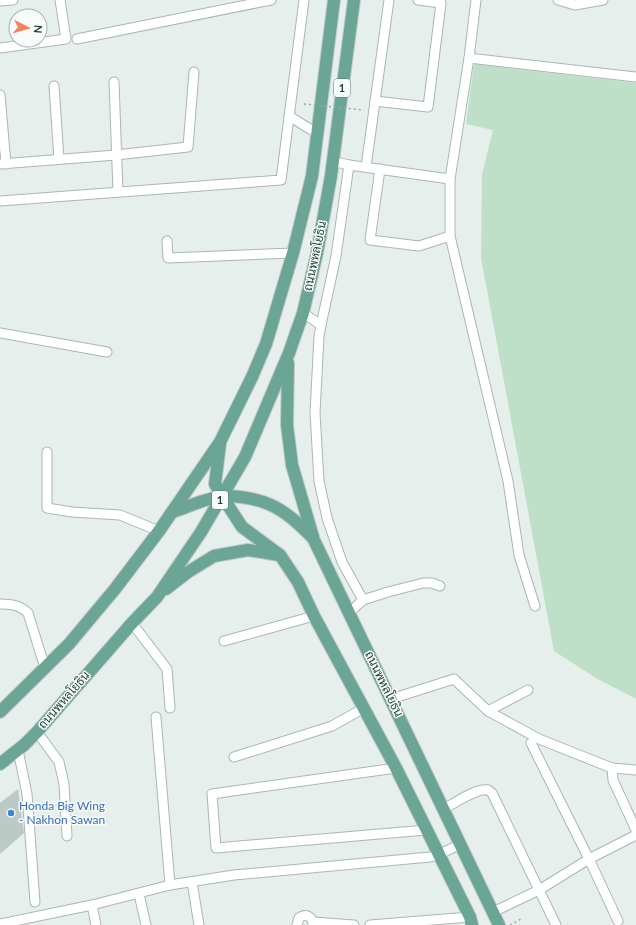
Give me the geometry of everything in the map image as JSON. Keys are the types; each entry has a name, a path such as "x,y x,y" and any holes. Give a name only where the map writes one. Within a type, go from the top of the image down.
{"main road":[{"name":"ถนนพหลโยธิน","path":"0,712 69,644 115,589 159,531 220,442 252,377 266,344 293,253 312,176 334,0"},
{"name":"ถนนพหลโยธิน","path":"0,764 37,732 132,623 157,597 201,532 245,457 289,353 303,313 317,253 332,161 354,0"},
{"path":"289,353 286,425 291,458 313,538"},
{"name":"ถนนพหลโยธิน","path":"220,442 215,484 242,527 280,555 298,582 314,616 396,768 471,921"},
{"name":"ถนนพหลโยธิน","path":"172,512 210,498 222,496 243,497 275,507 297,523 313,538 392,699 499,925"},
{"path":"157,597 188,572 214,556 248,550 280,555"}],"street":[{"path":"0,1 13,0"},
{"path":"0,48 66,39 60,0"},
{"path":"78,39 272,0"},
{"path":"0,200 281,180 304,0"},
{"path":"366,167 389,0"},
{"path":"375,101 428,107 441,3 418,0"},
{"path":"476,0 470,58 450,179 450,236 508,481 520,554 535,606"},
{"path":"558,0 574,5 603,0"},
{"path":"470,58 636,77"},
{"path":"0,95 3,164 116,155 188,147 194,72"},
{"path":"114,82 118,192"},
{"path":"54,86 59,159"},
{"path":"289,116 318,134"},
{"path":"332,161 349,165 450,179"},
{"path":"349,165 336,256 319,336 315,412 319,480 327,518 342,562 363,600"},
{"path":"380,169 370,240 419,246 450,236"},
{"path":"167,242 168,258 293,253"},
{"path":"303,313 321,325"},
{"path":"0,333 107,352"},
{"path":"47,452 47,508 72,512 120,515 159,531"},
{"path":"350,612 363,600 423,583 432,583 440,586"},
{"path":"0,604 9,604 23,608 28,613 46,668"},
{"path":"224,640 314,616"},
{"path":"132,623 167,669 170,708"},
{"path":"392,699 454,679 488,711 539,739 612,768 636,770"},
{"path":"488,711 528,690"},
{"path":"234,757 332,726 364,708"},
{"path":"156,717 170,885"},
{"path":"37,732 45,745 59,762 64,784 67,836"},
{"path":"531,743 618,921"},
{"path":"18,750 27,794 35,902"},
{"path":"396,768 212,794 216,848 426,830"},
{"path":"612,768 613,780 636,830"},
{"path":"444,809 475,792 484,789 492,793 556,925"},
{"path":"493,912 539,890 589,859 636,834"},
{"path":"0,924 92,905 170,885 234,875 415,859 438,855 461,844"},
{"path":"192,882 199,925"},
{"path":"139,894 146,925"},
{"path":"92,905 96,925"},
{"path":"298,925 299,918 303,915 310,917 313,924 354,925"},
{"path":"370,925 471,921"}],"path":[{"path":"304,104 364,110"},
{"path":"510,925 521,919"}],"green space":[{"path":"474,64 636,83 636,699 596,678 554,651 481,258 482,174 493,130 466,124"}],"building":[{"name":"Honda Big Wing - Nakhon Sawan","path":"18,789 24,833 0,854 0,803"}],"place":[{"name":"Honda Big Wing - Nakhon Sawan","path":"11,813"}]}
